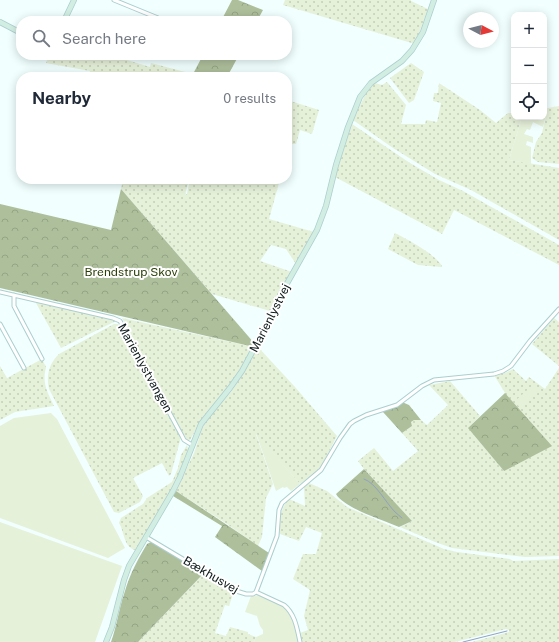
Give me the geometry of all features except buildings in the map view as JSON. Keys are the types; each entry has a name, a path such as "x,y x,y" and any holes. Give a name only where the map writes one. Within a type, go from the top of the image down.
{"street":[{"path":"66,16 74,0"},
{"path":"114,0 153,16"},
{"name":"Marienlystvej","path":"106,642 114,621 126,573 180,477 201,424 242,371 280,296 313,239 321,222 336,165 348,127 360,97 371,83 402,61 412,50 423,32 434,0"},
{"path":"0,22 16,30"},
{"name":"Marienlystvangen","path":"0,292 113,318 120,321 182,436 192,445"},
{"path":"14,295 14,306 42,359"},
{"path":"256,592 277,536 279,510 282,503 321,470 350,424 366,415 397,404 422,386 434,380 494,374 503,371 511,366 530,341 559,308"},
{"path":"0,324 24,368"},
{"name":"Bækhusvej","path":"146,537 233,590 250,595 256,592 284,605 297,626 300,642"}],"green space":[{"path":"232,0 238,0 263,10 260,16 224,16"},
{"path":"285,0 411,0 428,9 415,44 283,5"},
{"path":"48,60 127,60 150,67 151,63 185,72 90,72 46,63"},
{"path":"200,60 236,60 230,72 194,72"},
{"path":"411,63 424,72 414,100 409,103 390,78"},
{"path":"387,82 406,105 401,124 425,124 426,120 437,122 441,103 433,101 434,93 438,93 439,83 480,110 496,123 508,113 511,113 511,120 521,120 509,160 559,168 559,240 471,190 435,174 393,148 353,120 367,91 375,83 382,85"},
{"path":"292,102 319,110 312,134 300,130 296,144 292,144"},
{"path":"559,106 559,164 538,162 532,158 536,142 542,133 545,120 547,120 548,108"},
{"path":"521,120 545,120 543,127 533,122 530,130 527,129 524,134 533,137 533,143 527,141 526,145 531,147 531,164 509,160"},
{"path":"352,124 410,163 439,180 463,191 559,245 559,265 454,210 442,234 335,177"},
{"path":"122,184 188,184 185,195 187,194 189,184 279,184 269,219 314,232 296,264 286,249 271,245 260,261 292,272 270,311 212,294 121,189"},
{"name":"Brendstrup Skov","path":"121,189 255,344 254,347 0,288 0,204 111,230"},
{"path":"395,233 433,256 442,266 418,265 388,249"},
{"path":"36,303 113,319 116,321 61,348"},
{"path":"122,318 254,347 233,382 203,417 190,440 187,440 183,434"},
{"path":"554,318 559,322 559,366 532,344"},
{"path":"114,324 121,325 181,437 171,474 169,476 162,463 133,478 143,496 140,502 119,513 114,512 49,389 48,379 49,370 59,354"},
{"path":"258,347 337,436 322,465 312,476 300,484 256,434 273,484 266,498 262,537 258,546 176,491 194,453 203,426 231,392"},
{"path":"42,359 46,367 46,387 54,406 15,412 0,420 0,366 7,378"},
{"path":"559,368 559,556 525,557 452,548 400,527 412,521 358,461 374,448 393,471 418,451 402,433 412,426 411,422 414,420 421,420 427,425 448,405 429,385 450,381 480,416 469,427 504,471 505,393 494,375 505,373 513,369 526,381 529,377 545,389"},
{"path":"534,384 540,391 520,408 515,401"},
{"path":"505,393 552,446 504,471 468,428"},
{"path":"402,402 409,405 421,420 414,420 411,422 412,426 402,433 383,412"},
{"path":"51,413 57,419 125,548 108,558 0,518 0,426 14,418"},
{"path":"256,433 300,484 291,491 287,487 283,487 276,491"},
{"path":"187,445 188,449 173,488 138,547 135,550 131,548 126,542 119,523 121,518 143,504 147,498 172,482 178,468 181,455"},
{"path":"364,469 412,521 399,527 355,509 340,499 336,494"},
{"path":"309,483 327,491 347,507 444,549 510,559 513,561 559,559 559,642 472,642 509,632 509,630 506,629 455,642 301,642 300,633 308,630 304,616 310,590 293,579 303,554 316,554 322,533 306,527 299,541 280,534 280,520 283,507 289,499 305,506 304,487"},
{"path":"176,491 269,553 262,571 215,537 222,526 173,496"},
{"path":"0,522 122,566 95,642 0,642"},
{"path":"151,542 204,573 138,642 111,642 129,579 147,544"},
{"path":"204,573 233,594 229,606 225,605 215,633 226,636 230,627 248,632 248,634 256,637 254,642 138,642"},
{"path":"260,595 286,608 296,627 298,642 254,642 256,637 263,634 263,630 257,616 245,612 251,596"}],"waterway":[{"path":"364,479 373,485 396,513 402,518"},
{"path":"463,642 507,631"}]}
